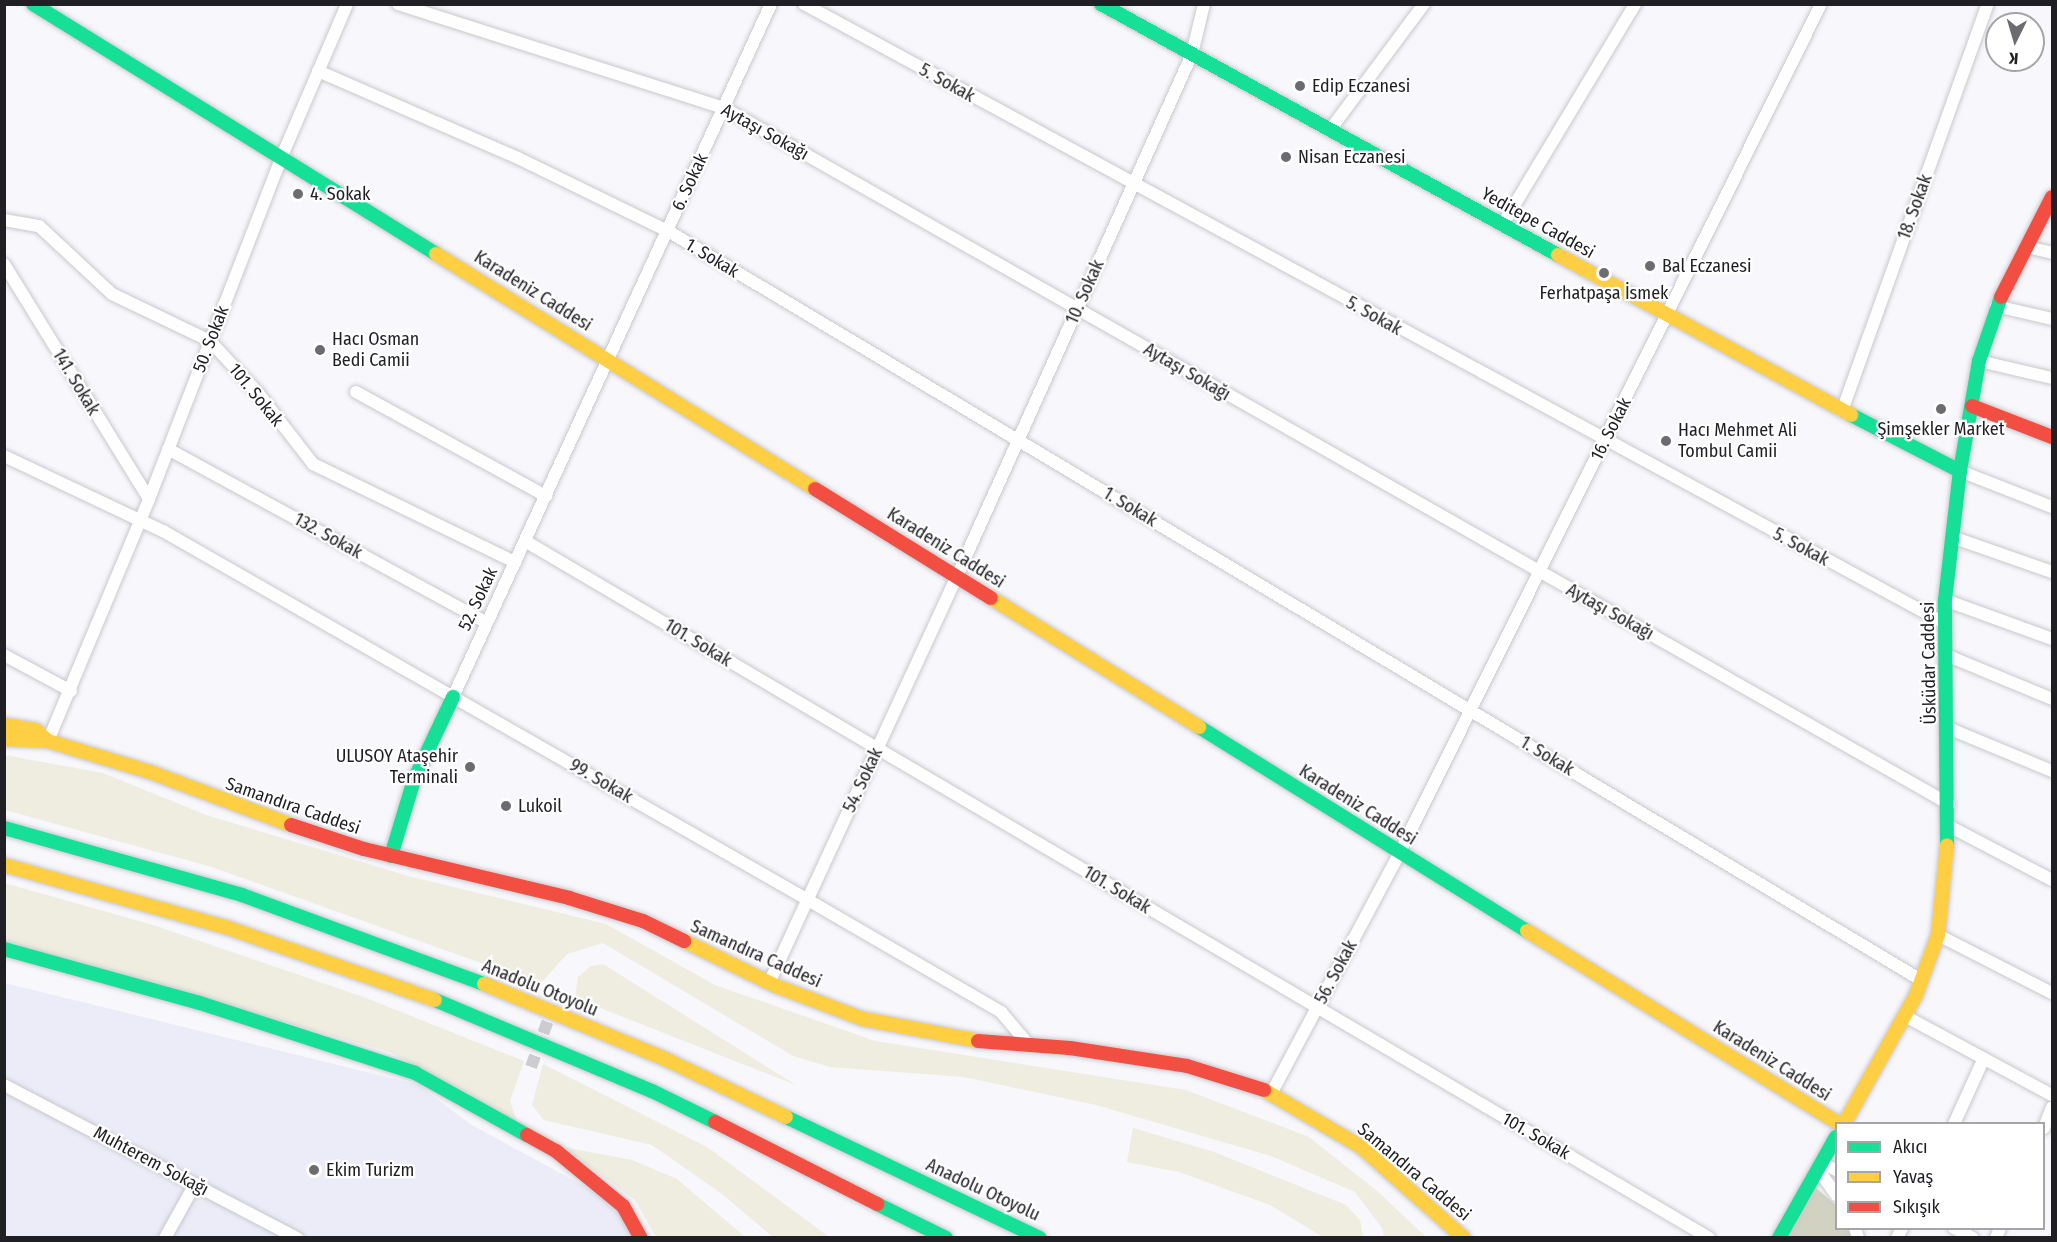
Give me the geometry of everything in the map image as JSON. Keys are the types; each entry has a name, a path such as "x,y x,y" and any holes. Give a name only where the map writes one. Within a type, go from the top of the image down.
{"main road":[{"name":"Karadeniz Caddesi","path":"33,4 282,156 1836,1122"},
{"name":"Yeditepe Caddesi","path":"1101,4 1842,411 1960,471"},
{"name":"Üsküdar Caddesi","path":"1845,1122 1905,1016 1922,980 1938,935 1949,826 1945,600 1960,471 1979,361 1996,306 2052,197"},
{"path":"1972,406 2052,437"},
{"name":"52. Sokak","path":"391,856 414,780 453,697"},
{"path":"4,725 36,730 48,741"},
{"name":"Samandıra Caddesi","path":"4,739 32,743 48,741 150,772 242,809 391,856 569,898 643,921 769,983 863,1018 961,1040 1029,1045 1186,1066 1272,1092 1361,1147 1464,1238"},
{"name":"Anadolu Otoyolu","path":"4,828 242,895 505,992 665,1059 794,1124 1040,1238"},
{"path":"4,865 228,928 365,973 492,1022 652,1091 946,1238"},
{"path":"4,949 200,1003 415,1073 556,1151 623,1206 641,1238"},
{"path":"4,958 81,972"},
{"path":"1779,1238 1835,1139"}],"street":[{"path":"282,156 347,4"},
{"name":"Aytaşı Sokağı","path":"398,4 724,108 1949,804"},
{"name":"6. Sokak","path":"609,360 771,4"},
{"name":"5. Sokak","path":"804,4 1604,442 1946,624"},
{"name":"10. Sokak","path":"957,576 1192,54 1204,4"},
{"path":"1330,130 1424,4"},
{"path":"1503,224 1635,4"},
{"name":"16. Sokak","path":"1400,852 1538,572 1669,316 1821,4"},
{"name":"18. Sokak","path":"1842,411 1989,4"},
{"name":"1. Sokak","path":"318,71 518,158 668,231 1922,980"},
{"name":"50. Sokak","path":"48,741 71,691 149,499 282,156"},
{"name":"101. Sokak","path":"4,220 39,226 112,294 210,341 258,393 313,465 515,562"},
{"path":"2027,248 2052,254"},
{"name":"141. Sokak","path":"4,264 149,499"},
{"path":"1996,306 2052,319"},
{"name":"52. Sokak","path":"453,697 609,360"},
{"path":"1979,361 2052,378"},
{"path":"356,392 546,496"},
{"name":"132. Sokak","path":"168,449 487,623"},
{"path":"4,456 140,521"},
{"path":"1960,471 2052,507"},
{"name":"99. Sokak","path":"140,521 163,531 1001,1012 1029,1045"},
{"path":"1952,537 2052,572"},
{"name":"101. Sokak","path":"525,541 1709,1238"},
{"name":"54. Sokak","path":"769,983 957,576"},
{"path":"1945,600 2052,639"},
{"path":"4,654 71,691"},
{"path":"1946,655 2052,699"},
{"path":"1948,728 2052,771"},
{"path":"1949,826 2052,880"},
{"name":"56. Sokak","path":"1272,1092 1400,852"},
{"path":"1938,935 2052,993"},
{"path":"1905,1016 2052,1095"},
{"path":"1955,1122 1983,1058"},
{"name":"Muhterem Sokağı","path":"4,1084 297,1238"},
{"path":"2045,1123 2052,1107"},
{"path":"1820,1166 1835,1170"},
{"path":"1820,1166 1835,1193"},
{"path":"165,1238 195,1184"},
{"path":"1958,1230 1973,1238"}],"shaded area":[{"path":"4,755 103,773 206,815 408,876 606,924 715,985 875,1041 1186,1090 1309,1137 1377,1191 1426,1237 1384,1237 1382,1228 1355,1192 1271,1156 1096,1105 964,1077 830,1067 793,1056 603,943 567,954 540,984 212,867 5,810"},
{"path":"4,883 153,925 366,998 524,1061 510,1101 518,1124 390,1052 5,943"},
{"path":"603,964 796,1085 575,998 578,977 591,966"},
{"path":"5,983 419,1085 470,1124 608,1199 646,1238 5,1238"},
{"path":"543,1064 707,1147 829,1237 773,1237 722,1194 652,1145 544,1120 532,1105"},
{"path":"1133,1128 1214,1152 1346,1205 1360,1220 1363,1237 1323,1237 1270,1205 1179,1172 1127,1162"},
{"path":"563,1147 632,1160 677,1179 745,1237 656,1237 635,1200"}],"green space":[{"path":"1815,1187 1835,1204 1835,1230 1852,1230 1856,1238 1787,1238"}],"tunnel":[{"path":"531,1067 558,993"}],"traffic: fast":[{"path":"33,4 436,254"},
{"path":"1101,4 1558,255"},
{"path":"1947,845 1945,600 1960,471 1979,361 2001,297"},
{"path":"1851,415 1960,471"},
{"path":"391,856 414,780 453,697"},
{"path":"1199,727 1527,931"},
{"path":"4,828 242,895 484,984"},
{"path":"4,949 200,1003 415,1073 527,1135"},
{"path":"435,1000 652,1091 715,1122"},
{"path":"786,1117 1040,1238"},
{"path":"1779,1238 1835,1139"},
{"path":"877,1204 946,1238"}],"traffic: slow":[{"path":"436,254 815,489"},
{"path":"1558,255 1851,415"},
{"path":"991,598 1199,727"},
{"path":"4,725 36,730 48,741"},
{"path":"4,739 48,741 150,772 291,825"},
{"path":"1845,1122 1916,995 1938,935 1947,845"},
{"path":"4,865 228,928 435,1000"},
{"path":"1527,931 1836,1122"},
{"path":"684,941 776,986 863,1019 978,1041"},
{"path":"484,984 665,1059 786,1117"},
{"path":"1264,1090 1361,1147 1464,1238"}],"traffic: jam":[{"path":"2001,297 2052,197"},
{"path":"1972,406 2052,437"},
{"path":"815,489 991,598"},
{"path":"291,825 364,849 569,898 643,921 684,941"},
{"path":"978,1041 1070,1048 1187,1066 1264,1090"},
{"path":"715,1122 877,1204"},
{"path":"527,1135 556,1151 623,1206 641,1238"}],"place":[{"name":"Edip Eczanesi","path":"1300,86"},
{"name":"Nisan Eczanesi","path":"1286,157"},
{"name":"4. Sokak","path":"298,194"},
{"name":"Bal Eczanesi","path":"1650,266"},
{"name":"Ferhatpaşa İsmek","path":"1604,273"},
{"name":"Hacı Osman Bedi Camii","path":"320,350"},
{"name":"Şimşekler Market","path":"1941,409"},
{"name":"Hacı Mehmet Ali Tombul Camii","path":"1666,441"},
{"name":"ULUSOY Ataşehir Terminali","path":"470,767"},
{"name":"Lukoil","path":"506,806"},
{"name":"Ekim Turizm","path":"314,1170"}]}
